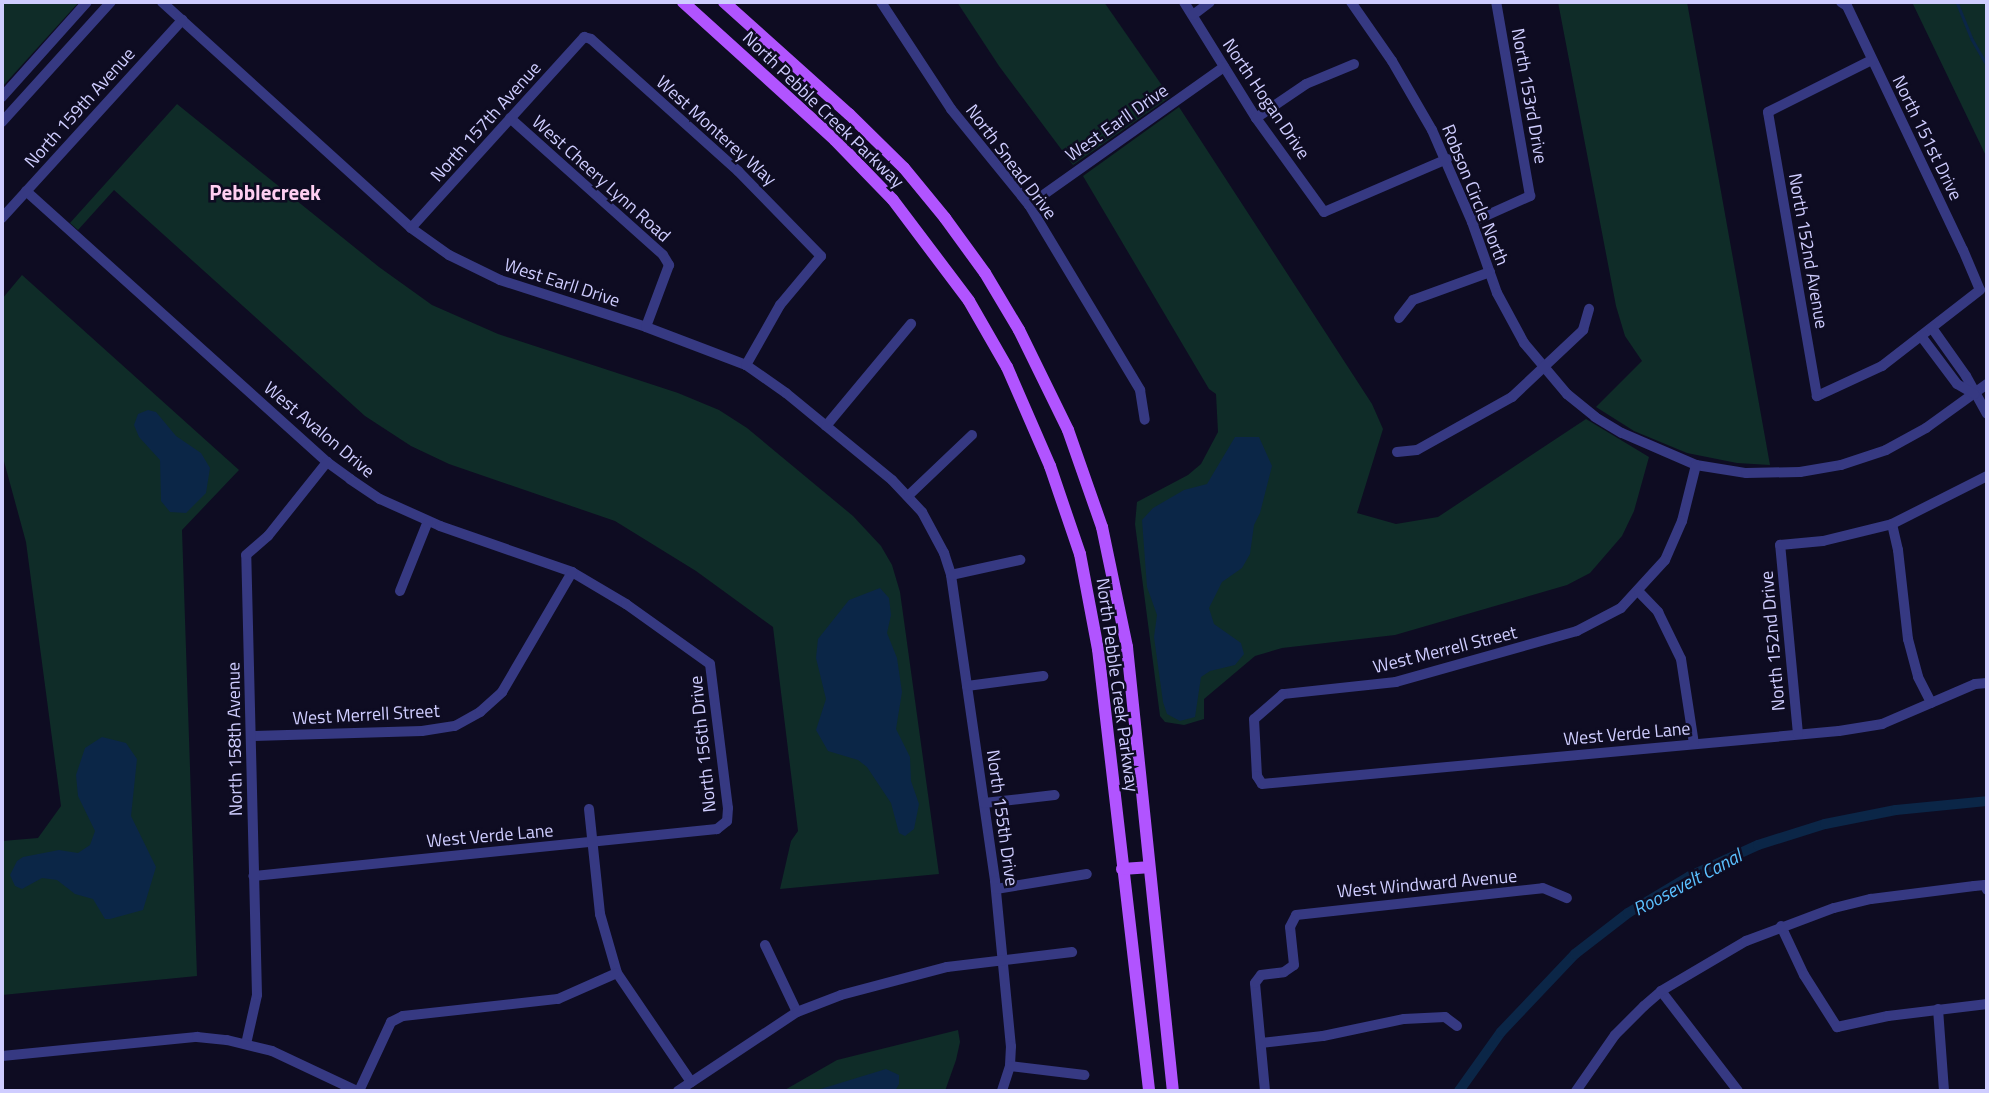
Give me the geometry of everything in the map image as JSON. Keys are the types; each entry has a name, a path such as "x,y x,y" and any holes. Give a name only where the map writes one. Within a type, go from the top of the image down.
{"main road":[{"name":"North Pebble Creek Parkway","path":"682,2 835,140 893,200 969,301 1007,367 1050,466 1086,578 1102,674 1149,1091"},
{"name":"North Pebble Creek Parkway","path":"724,2 849,114 904,168 985,273 1019,330 1068,430 1102,527 1131,676 1148,867 1173,1091"},
{"path":"1122,869 1148,867"}],"street":[{"path":"2,97 87,2"},
{"path":"2,122 111,2"},
{"name":"West Earll Drive","path":"162,2 411,228 449,255 500,281 646,327 746,365 826,426 909,495 934,531 951,575"},
{"name":"North Snead Drive","path":"881,2 951,109 1029,205 1140,390 1146,420"},
{"name":"North Hogan Drive","path":"1184,2 1256,118 1324,212 1447,159"},
{"path":"1193,15 1210,2"},
{"name":"Robson Circle North","path":"1351,2 1405,80 1447,159 1490,272 1515,328 1543,367 1595,417 1647,446 1696,465 1766,474 1841,465 1906,440 1987,384"},
{"name":"North 153rd Drive","path":"1472,222 1530,196 1496,2"},
{"name":"North 151st Drive","path":"1841,2 1847,6 1980,290 1932,328"},
{"name":"North 159th Avenue","path":"2,218 181,19"},
{"name":"North 157th Avenue","path":"411,228 584,37"},
{"name":"West Monterey Way","path":"584,37 591,39 738,171 821,256 780,305 746,365"},
{"name":"North 152nd Avenue","path":"1872,60 1768,112 1817,396 1882,366 1921,336"},
{"path":"1256,118 1306,84 1354,64"},
{"name":"West Earll Drive","path":"1029,205 1224,67"},
{"name":"West Cheery Lynn Road","path":"510,118 663,255 668,265 646,327"},
{"name":"West Avalon Drive","path":"26,191 327,462 380,499 428,521 572,572 626,604 710,664"},
{"path":"1399,318 1413,300 1490,272"},
{"path":"1397,452 1417,450 1512,397 1583,330 1589,309"},
{"path":"826,426 911,324"},
{"path":"1975,394 1957,384 1921,336 1932,328 1966,376 1987,414"},
{"path":"909,495 972,435"},
{"name":"North 158th Avenue","path":"246,1044 257,995 246,555 268,536 327,462"},
{"name":"West Merrell Street","path":"1262,784 1257,776 1254,719 1283,694 1396,682 1577,631 1621,608 1639,592 1665,560 1682,520 1696,465"},
{"path":"1931,703 1918,677 1908,639 1898,550 1892,524 1987,476"},
{"path":"400,591 428,521"},
{"name":"North 152nd Drive","path":"1798,734 1780,545 1823,541 1892,524"},
{"path":"951,575 1020,560"},
{"name":"West Merrell Street","path":"251,736 440,729 454,726 480,712 502,692 572,572"},
{"name":"North 155th Drive","path":"951,575 996,889 1011,1046 1010,1066 1002,1091"},
{"path":"1639,592 1658,612 1681,659 1693,744"},
{"name":"North 156th Drive","path":"710,664 727,821"},
{"path":"967,686 1042,676"},
{"name":"West Verde Lane","path":"1262,784 1882,724 1909,715 1975,684 1987,683"},
{"path":"984,803 1055,795"},
{"path":"589,809 600,914 617,973 691,1082"},
{"name":"West Verde Lane","path":"253,876 717,830 727,821"},
{"path":"996,889 1087,874"},
{"name":"West Windward Avenue","path":"1261,1043 1254,987 1257,979 1268,973 1284,972 1294,965 1292,920 1301,912 1543,888 1567,898"},
{"path":"1576,1091 1615,1035 1661,991 1746,941 1781,926 1871,899 1986,888"},
{"path":"1781,926 1804,975 1837,1027 1938,1009 1987,1004"},
{"path":"765,945 797,1012"},
{"path":"678,1091 797,1012 841,995 933,970 1072,952"},
{"path":"2,1056 197,1037 246,1044 298,1061 358,1091 391,1023 403,1016 558,999 617,973"},
{"path":"1661,991 1738,1091"},
{"path":"1938,1009 1944,1091"},
{"path":"1265,1091 1261,1043 1323,1036 1404,1019 1445,1017 1457,1026"},
{"path":"1010,1066 1084,1075"}],"green space":[{"path":"2,2 79,2 2,87"},
{"path":"957,2 1104,2 1170,97 1073,165 999,66"},
{"path":"1558,2 1687,2 1770,465 1737,463 1687,453 1634,431 1596,407 1642,361 1625,336 1616,306"},
{"path":"1912,2 1987,2 1987,158"},
{"path":"177,104 379,267 432,305 498,334 678,393 719,410 747,428 853,516 881,546 892,565 900,592 939,874 780,889 791,841 798,831 773,627 696,571 615,521 449,464 411,446 365,416 114,190 78,230 70,223"},
{"path":"1179,107 1372,404 1383,429 1357,513 1396,524 1438,517 1586,419 1649,457 1634,511 1622,536 1590,573 1567,585 1395,635 1282,648 1255,656 1204,699 1204,719 1184,725 1165,722 1160,716 1135,524 1137,502 1188,475 1201,464 1218,432 1216,394 1209,389 1083,176"},
{"path":"22,275 239,470 182,530 197,976 2,995 2,841 38,838 61,806 26,542 2,454 2,299"},
{"path":"958,1030 960,1042 945,1091 783,1091 837,1060"}],"water":[{"path":"148,410 156,412 176,436 201,453 210,468 206,493 186,513 170,512 161,501 160,460 139,437 134,425 138,414"},
{"path":"1235,437 1259,437 1272,466 1260,513 1254,525 1250,554 1242,568 1222,582 1209,608 1214,624 1241,643 1244,654 1235,665 1210,671 1201,677 1195,717 1180,721 1167,714 1163,702 1154,637 1157,615 1147,587 1142,520 1153,508 1184,490 1207,484"},
{"path":"880,588 889,598 891,615 887,633 897,658 902,692 896,729 910,757 911,781 919,804 914,829 905,836 899,833 891,803 867,767 858,760 828,751 816,730 826,699 816,658 818,639 849,600"},
{"path":"102,737 126,743 137,759 131,816 156,867 143,910 110,919 105,919 93,899 75,894 57,880 42,878 22,889 15,886 10,875 17,861 23,857 59,850 78,853 90,845 95,831 78,796 76,775 85,748"},
{"path":"886,1069 899,1075 899,1084 895,1091 814,1091"}],"waterway":[{"path":"1957,2 1972,39 1987,65"},
{"name":"Roosevelt Canal","path":"1459,1091 1501,1032 1575,954 1628,913 1690,876 1758,845 1825,824 1896,810 1987,801"}],"district":[{"name":"Pebblecreek","path":"265,192"}]}
